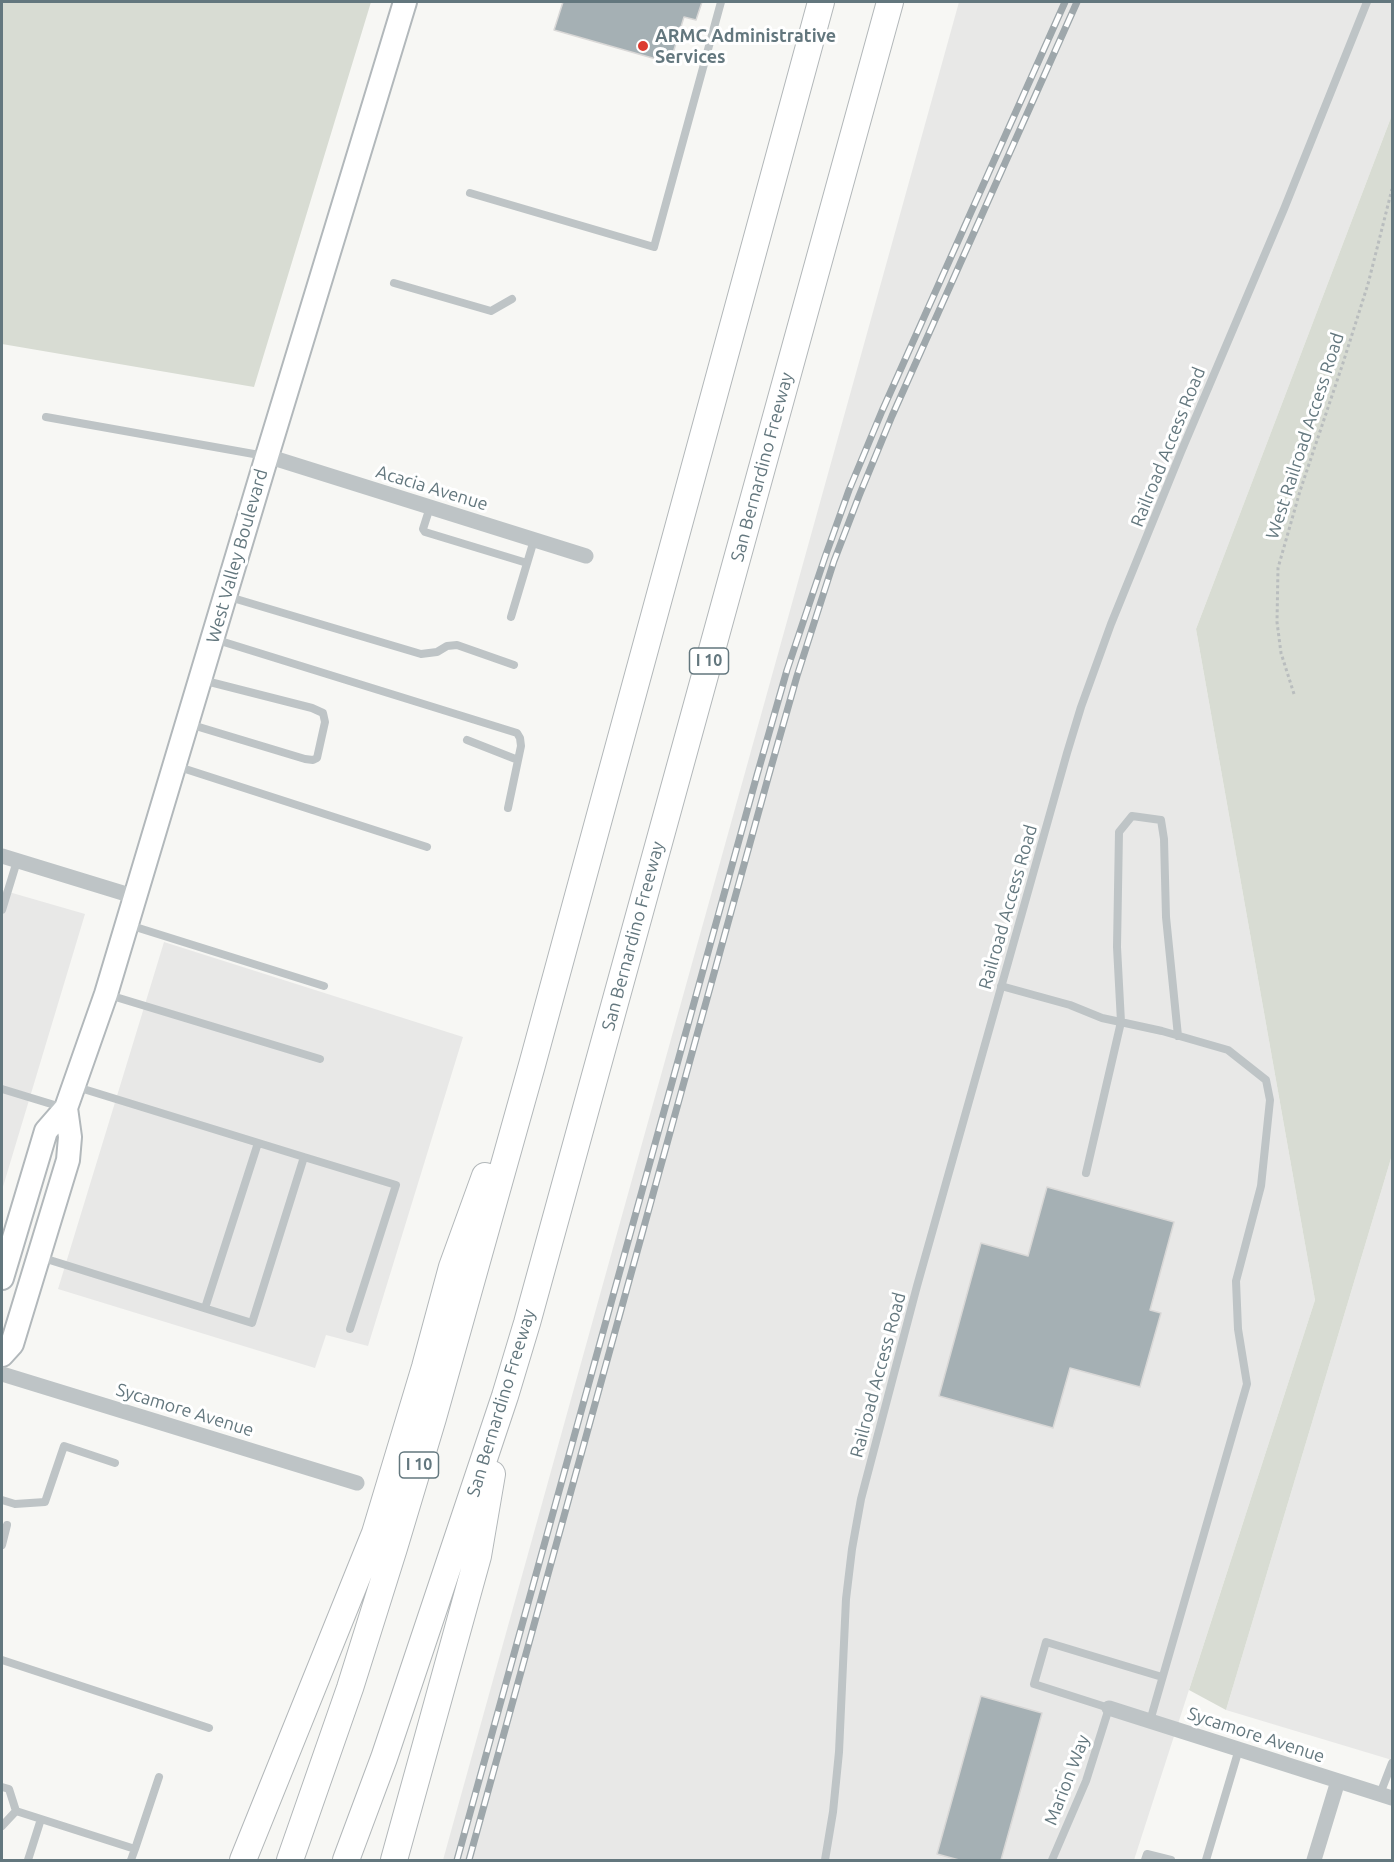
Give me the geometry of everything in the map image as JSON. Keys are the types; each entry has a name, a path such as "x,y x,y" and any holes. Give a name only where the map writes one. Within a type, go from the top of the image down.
{"highway":[{"name":"I 10","path":"290,1860 350,1688 394,1548 532,1065 821,2"},
{"name":"San Bernardino Freeway","path":"346,1860 384,1758 505,1396 527,1323 890,2"},
{"path":"243,1860 375,1533 425,1367 452,1267 480,1187 532,1065"},
{"path":"394,1860 478,1556 505,1396"}],"main road":[{"name":"West Valley Boulevard","path":"2,1278 46,1131 66,1108 106,994 405,2"},
{"name":"West Valley Boulevard","path":"2,1355 12,1344 68,1160 70,1137 66,1108"}],"street":[{"name":"Acacia Avenue","path":"267,456 586,556"},
{"path":"2,856 136,897"},
{"name":"Sycamore Avenue","path":"2,1374 357,1483"},
{"name":"Sycamore Avenue","path":"1109,1708 1386,1796"},
{"path":"1314,1860 1338,1781"}],"lane":[{"path":"470,193 654,247 721,2"},
{"name":"Railroad Access Road","path":"825,1860 839,1752 846,1599 861,1499 917,1286 1077,718 1181,452 1284,209 1367,2"},
{"path":"394,283 491,311 512,299"},
{"path":"46,417 267,456"},
{"path":"430,507 423,528 425,532 527,563"},
{"path":"511,617 534,540"},
{"path":"225,596 421,654 437,652 447,646 457,645 514,665"},
{"path":"213,638 511,730 520,738 521,746 508,808"},
{"path":"188,724 305,759 317,758 325,722 323,713 312,708 201,680"},
{"path":"468,740 518,760"},
{"path":"175,765 427,847"},
{"path":"1086,1173 1121,1022 1117,947 1119,832 1132,816 1161,820 1164,839 1166,917 1178,1036"},
{"path":"2,910 17,861"},
{"path":"128,924 324,986"},
{"path":"1001,986 1058,1002 1102,1018 1228,1050 1266,1080 1270,1100 1261,1186 1236,1281 1238,1329 1246,1384 1150,1721"},
{"path":"106,994 320,1059"},
{"path":"74,1086 396,1185 350,1329"},
{"path":"2,1089 66,1108"},
{"path":"205,1308 258,1143"},
{"path":"38,1256 252,1323 304,1157"},
{"path":"2,1500 15,1504 45,1502 64,1446 115,1463"},
{"path":"2,1545 7,1525"},
{"path":"1109,1708 1034,1684 1046,1642 1162,1677"},
{"path":"2,1660 209,1728"},
{"name":"Marion Way","path":"1052,1860 1086,1781 1109,1708"},
{"path":"1206,1860 1239,1749"},
{"path":"1386,1796 1392,1762"},
{"path":"131,1860 159,1777"},
{"path":"2,1786 9,1789 16,1811"},
{"path":"16,1811 135,1849"},
{"path":"2,1826 16,1811"},
{"path":"28,1860 41,1819"},
{"path":"1145,1860 1147,1854 1171,1860"}],"path":[{"name":"West Railroad Access Road","path":"1294,694 1281,652 1276,622 1278,568 1300,490 1368,284 1392,189"}],"shaded area":[{"path":"2,2 371,2 254,387 2,344"},
{"path":"959,2 1392,2 1392,115 1196,629 1315,1300 1134,1860 443,1860"},
{"path":"1392,115 1392,1155 1226,1710 1189,1690 1315,1300 1196,629"},
{"path":"2,890 85,914 2,1190"},
{"path":"164,942 463,1037 368,1346 326,1335 315,1368 58,1289"},
{"path":"1392,1155 1392,1760 1226,1710"}],"building":[{"name":"ARMC Administrative Services","path":"563,2 702,2 696,20 684,17 670,63 554,30"},
{"path":"1047,1187 1174,1222 1150,1310 1161,1313 1140,1387 1070,1368 1053,1428 939,1396 981,1243 1028,1256"},
{"path":"981,1696 1042,1713 1001,1860 959,1860 937,1854"}],"railway":[{"path":"457,1860 787,670 849,490 1065,2"},
{"path":"469,1860 768,778 797,676 834,561 892,416 1077,2"}],"place":[{"name":"ARMC Administrative Services","path":"643,46"}]}
